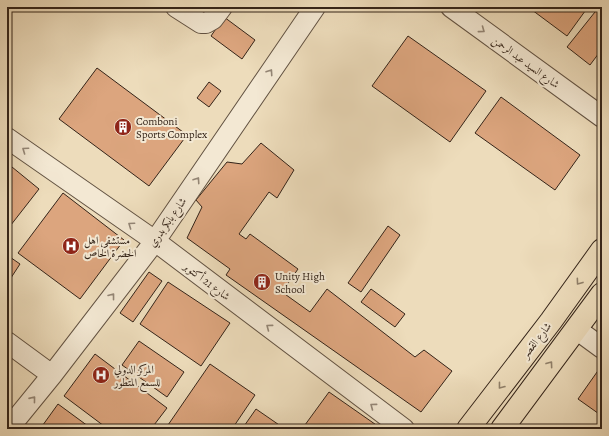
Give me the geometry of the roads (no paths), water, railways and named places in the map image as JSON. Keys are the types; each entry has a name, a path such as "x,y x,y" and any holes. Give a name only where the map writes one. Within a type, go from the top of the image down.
{"main road":[{"name":"شارع القصر","path":"468,429 551,321 602,250"},
{"path":"502,429 602,294"}],"street":[{"path":"176,7 200,23 206,23 213,19 222,7"},
{"name":"شارع بابكر بدري","path":"8,429 52,375 155,241 315,7"},
{"name":"شارع السيد عبد الرحمن","path":"451,7 602,117"},
{"name":"شارع 21 أكتوبر","path":"7,138 155,241 404,429"},
{"path":"576,329 602,348"},
{"path":"7,342 52,375"}],"place":[{"name":"Comboni Sports Complex","path":"123,127"},
{"name":"مستشفى اهل الحضرة الخاص","path":"71,246"},
{"name":"Unity High School","path":"262,282"},
{"name":"المركز الدولي للسمع المتطور","path":"101,375"}]}
